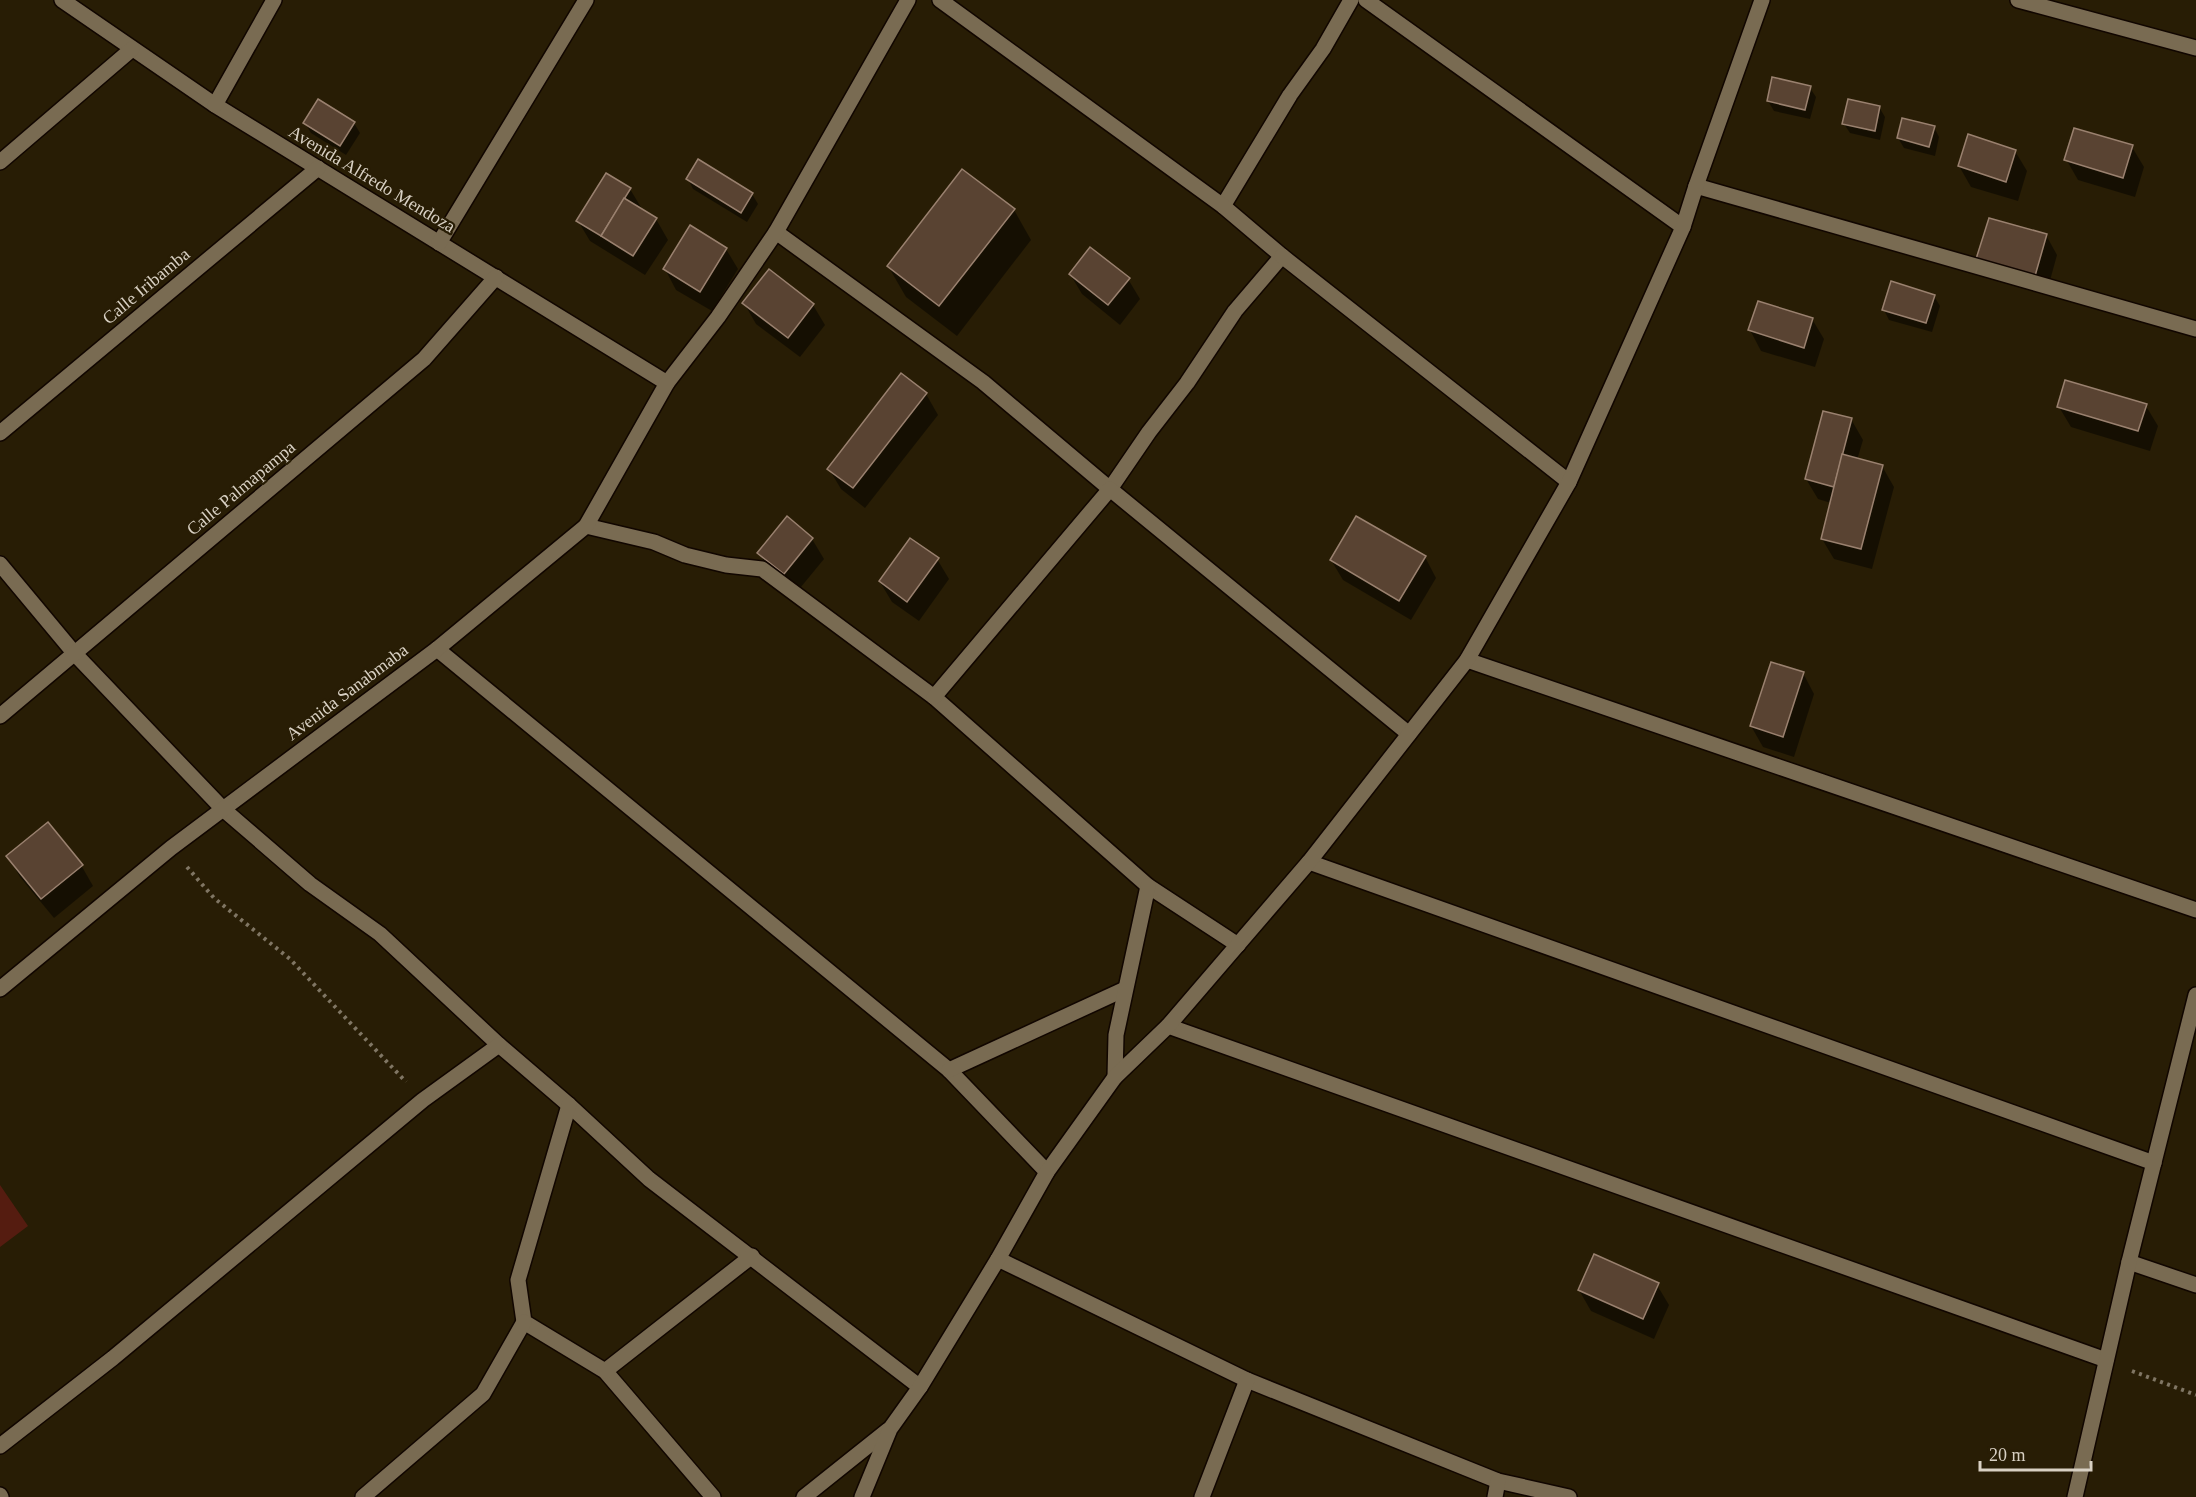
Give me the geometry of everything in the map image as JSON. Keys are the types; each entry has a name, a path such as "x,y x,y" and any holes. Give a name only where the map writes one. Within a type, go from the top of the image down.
{"street":[{"name":"Avenida Alfredo Mendoza","path":"62,0 215,105 667,383"},
{"path":"215,105 274,0"},
{"path":"439,243 586,0"},
{"name":"Avenida Sanabmaba","path":"0,989 171,848 437,649 586,526 667,383 718,317 776,232 908,0"},
{"path":"940,0 1223,206 1282,256 1569,482"},
{"path":"1223,206 1290,95 1323,49 1351,0"},
{"path":"1366,0 1683,227"},
{"path":"862,1497 890,1429 920,1387 998,1259 1047,1172 1115,1077 1168,1026 1309,861 1467,660 1569,482 1683,227 1762,0"},
{"path":"2018,0 2196,48"},
{"path":"0,162 132,49"},
{"name":"Calle Iribamba","path":"0,433 318,168"},
{"path":"1696,186 2196,328"},
{"path":"776,232 983,382 1409,734"},
{"path":"934,698 1110,489 1149,432 1187,383 1235,311 1282,256"},
{"name":"Calle Palmapampa","path":"0,716 423,359 496,277"},
{"path":"586,526 654,542 685,555 726,566 762,569 934,698 1148,886 1238,945"},
{"path":"0,564 75,654 224,809 310,884 380,934 499,1045 569,1105 649,1179 920,1387"},
{"path":"437,649 950,1070 1047,1172"},
{"path":"1467,660 2196,910"},
{"path":"1309,861 2154,1163"},
{"path":"1115,1077 1116,1035 1148,886"},
{"path":"950,1070 1125,989"},
{"path":"2075,1497 2129,1262 2196,995"},
{"path":"1168,1026 2106,1360"},
{"path":"0,1446 123,1350 423,1100 499,1045"},
{"path":"363,1497 483,1394 524,1322 518,1280 569,1105"},
{"path":"606,1371 752,1256"},
{"path":"998,1259 1247,1380 1498,1481 1569,1497"},
{"path":"2129,1262 2196,1285"},
{"path":"524,1322 606,1371 713,1497"},
{"path":"1202,1497 1247,1380"},
{"path":"804,1497 890,1429"},
{"path":"1495,1497 1498,1481"}],"path":[{"path":"171,848 214,898 290,959 423,1100"},
{"path":"2106,1360 2196,1395"}],"shaded area":[{"path":"0,1185 28,1226 0,1247"}],"building":[{"path":"1772,77 1811,86 1805,110 1767,101"},
{"path":"318,99 355,122 340,146 303,123"},
{"path":"1848,99 1880,106 1875,131 1842,124"},
{"path":"1902,118 1935,126 1929,147 1897,138"},
{"path":"2074,128 2133,145 2123,178 2064,160"},
{"path":"1968,134 2016,150 2006,182 1958,166"},
{"path":"698,159 753,193 741,213 686,179"},
{"path":"962,169 1015,209 939,306 887,266"},
{"path":"606,173 631,188 601,236 576,221"},
{"path":"624,198 657,218 633,256 601,236"},
{"path":"1989,218 2047,234 2035,276 1976,259"},
{"path":"690,225 727,248 700,292 663,269"},
{"path":"1090,247 1130,278 1108,305 1069,274"},
{"path":"769,269 814,304 788,338 742,303"},
{"path":"1891,281 1935,295 1926,323 1882,310"},
{"path":"1758,301 1813,318 1804,348 1748,330"},
{"path":"901,373 927,393 853,488 827,469"},
{"path":"2065,380 2147,404 2138,431 2057,407"},
{"path":"1823,411 1852,418 1834,487 1805,479"},
{"path":"1842,454 1883,465 1861,549 1821,539"},
{"path":"787,516 813,538 784,574 757,553"},
{"path":"1356,516 1426,556 1399,601 1330,560"},
{"path":"910,538 939,558 907,602 879,581"},
{"path":"1771,662 1804,672 1783,737 1750,726"},
{"path":"48,822 83,865 41,899 6,856"},
{"path":"1594,1254 1659,1283 1643,1319 1578,1290"}]}
